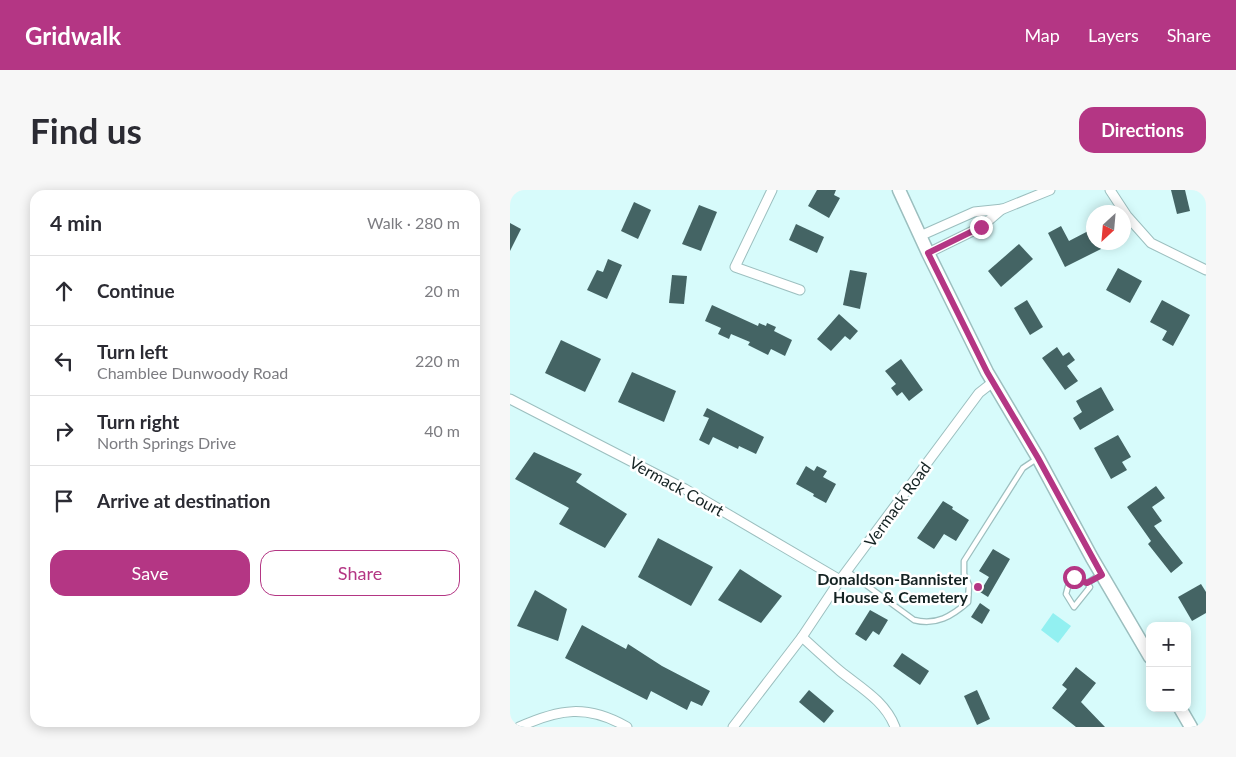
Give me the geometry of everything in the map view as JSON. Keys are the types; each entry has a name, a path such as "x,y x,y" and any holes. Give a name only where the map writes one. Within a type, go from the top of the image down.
{"street":[{"path":"772,190 735,268 800,290"},
{"path":"899,190 928,253 993,382 1146,650"},
{"path":"920,236 974,212 1003,209 1050,190"},
{"path":"1110,190 1127,216 1152,243 1206,270"},
{"path":"928,253 981,227 1003,209"},
{"name":"Vermack Road","path":"733,727 802,637 840,580 979,392 993,382"},
{"name":"Vermack Court","path":"510,399 685,489 840,580"},
{"path":"802,637 840,671 876,698 891,716 895,727"},
{"path":"519,727 544,716 560,712 578,712 605,717 627,727"},
{"path":"1182,712 1191,727"}],"lane":[{"path":"847,572 914,620 924,623 939,622 968,602 969,585 964,574 964,561 1023,468 1038,458"},
{"path":"1087,583 1102,575"},
{"path":"1074,577 1087,583 1090,588 1074,606 1066,594 1069,583 1074,577"}],"shaded area":[{"path":"1053,613 1071,626 1058,643 1041,630"}],"building":[{"path":"817,190 836,190 834,195 840,198 829,218 808,206"},
{"path":"1171,190 1185,190 1190,211 1177,214"},
{"path":"634,202 651,210 638,239 621,231"},
{"path":"699,205 717,212 701,251 682,244"},
{"path":"510,223 521,229 510,251"},
{"path":"796,224 824,237 817,253 789,240"},
{"path":"1061,226 1069,241 1086,232 1086,250 1099,250 1065,267 1048,233"},
{"path":"1019,244 1033,259 1001,287 988,271"},
{"path":"608,259 622,265 607,299 587,290 597,270 603,272"},
{"path":"1118,268 1142,281 1130,303 1106,290"},
{"path":"850,270 867,273 860,309 843,305"},
{"path":"672,275 687,276 684,304 669,303"},
{"path":"1027,300 1043,327 1030,335 1014,308"},
{"path":"1162,300 1190,315 1173,346 1162,340 1167,331 1150,322"},
{"path":"712,305 758,326 759,323 766,326 767,323 776,327 774,331 792,340 785,356 771,349 768,355 748,345 750,342 731,334 729,339 718,334 721,328 705,321"},
{"path":"839,314 858,331 850,340 845,336 831,351 817,339"},
{"path":"561,340 601,359 585,392 545,373"},
{"path":"1057,347 1063,356 1069,352 1075,360 1067,366 1078,381 1065,390 1042,358"},
{"path":"901,359 923,390 909,401 902,392 897,396 891,388 896,384 885,371"},
{"path":"632,372 676,391 664,422 618,402"},
{"path":"1101,387 1114,410 1080,430 1073,418 1082,412 1076,401"},
{"path":"707,408 764,437 756,454 739,446 738,449 713,437 709,445 699,440 709,418 703,416"},
{"path":"1118,435 1131,457 1122,462 1127,470 1111,479 1094,448"},
{"path":"534,452 582,474 576,482 627,514 605,548 559,524 569,508 515,479"},
{"path":"806,466 814,471 817,466 827,471 823,477 836,484 826,503 796,484"},
{"path":"1156,486 1165,498 1152,507 1162,521 1154,526 1183,563 1171,573 1148,544 1151,541 1127,507"},
{"path":"943,501 969,520 956,541 944,534 934,549 917,538"},
{"path":"658,538 713,567 691,606 638,577"},
{"path":"993,549 1010,559 988,597 980,592 989,577 979,571"},
{"path":"740,569 782,596 761,623 718,600"},
{"path":"1201,584 1206,592 1206,613 1192,621 1178,597"},
{"path":"535,590 567,609 558,641 517,626"},
{"path":"980,603 990,610 982,624 971,617"},
{"path":"870,610 888,620 879,635 873,631 866,641 855,634"},
{"path":"582,625 626,649 628,644 662,666 710,691 702,706 691,701 687,710 651,691 647,700 565,658"},
{"path":"902,653 929,671 920,685 893,666"},
{"path":"1076,667 1096,683 1081,702 1105,727 1076,727 1052,708 1067,689 1062,685"},
{"path":"809,690 834,711 824,723 799,702"},
{"path":"977,690 990,719 977,725 964,696"}],"place":[{"name":"Donaldson-Bannister House & Cemetery","path":"978,587"}],"route":[{"path":"981,227 928,253 987,372 1038,458 1102,575 1087,583 1074,577"}]}
